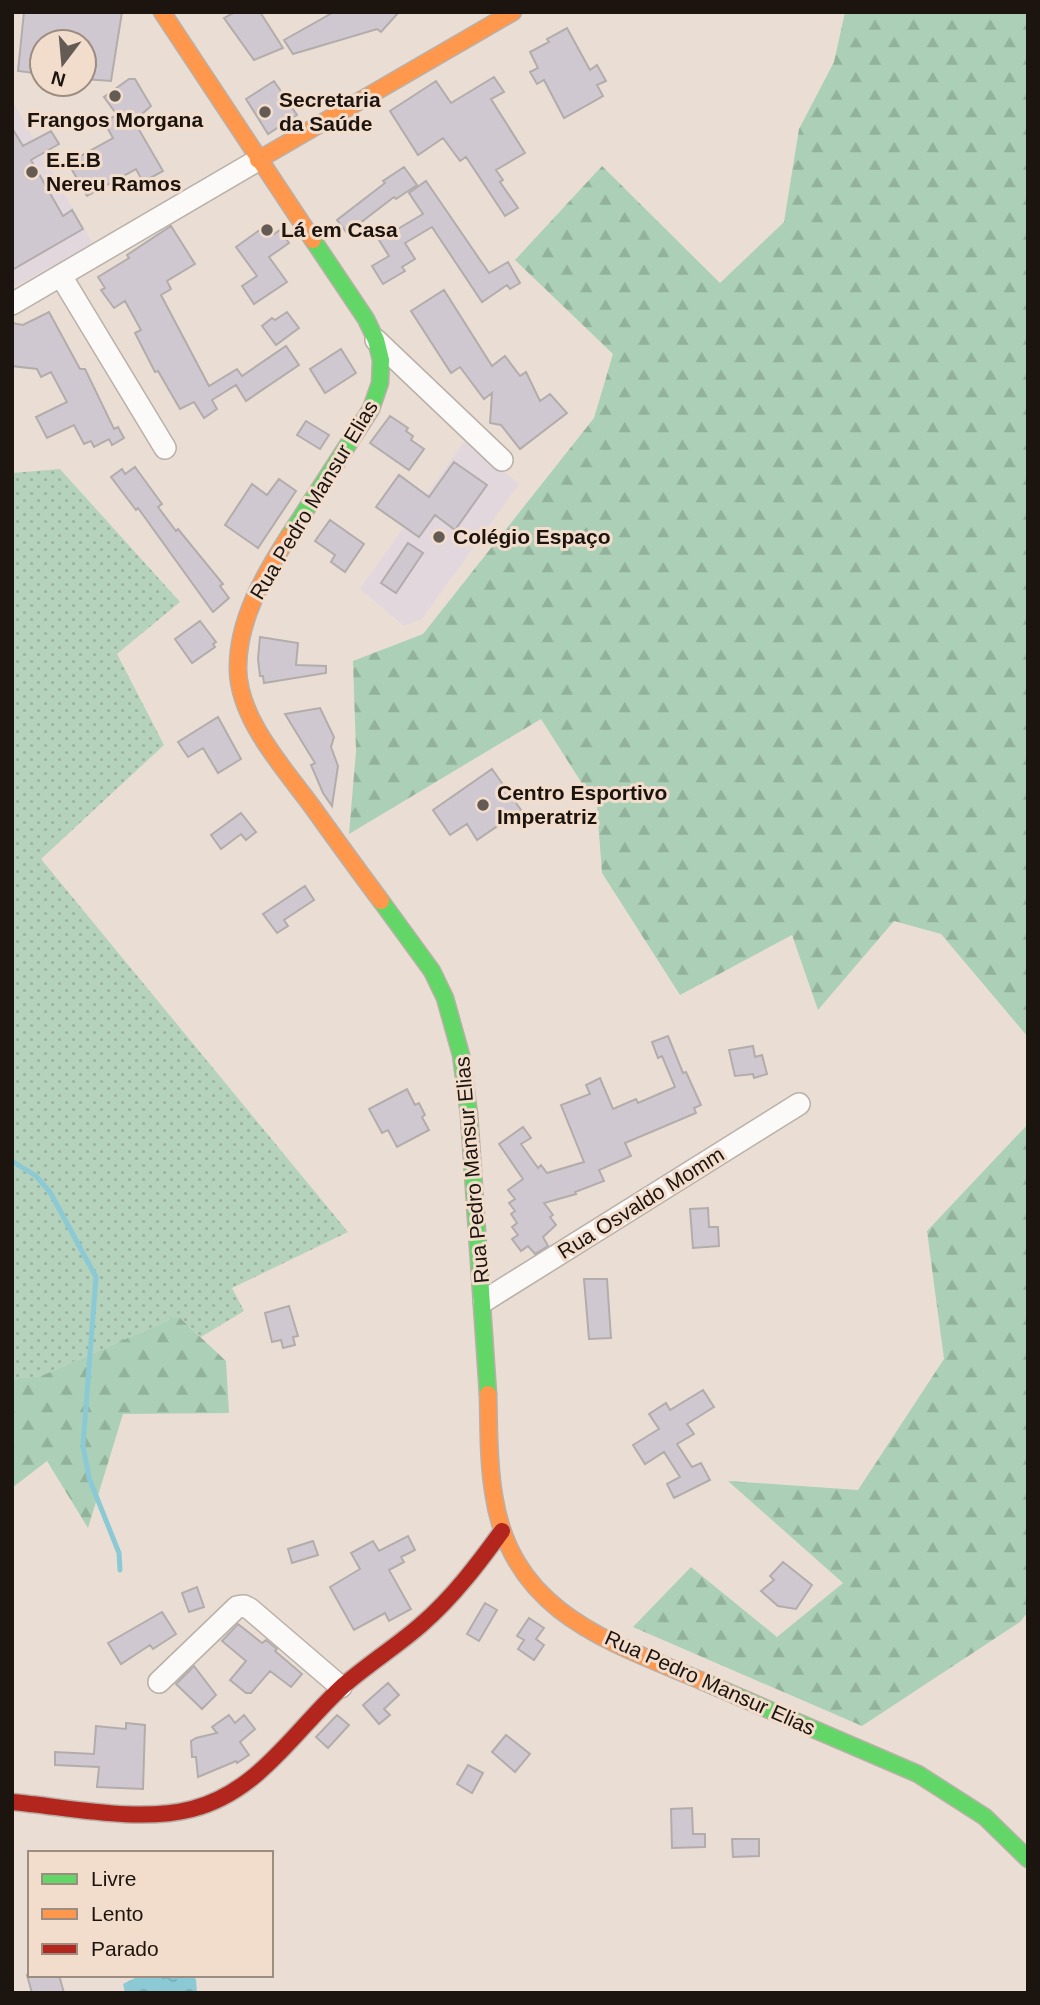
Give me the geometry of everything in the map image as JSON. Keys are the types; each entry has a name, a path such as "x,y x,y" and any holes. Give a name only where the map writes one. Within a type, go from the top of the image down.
{"main road":[{"name":"Rua Pedro Mansur Elias","path":"162,12 258,160 357,303 376,340 382,370 376,396 365,420 264,578 249,610 239,652 238,671 241,691 261,737 432,971 450,1009 468,1088 484,1301 492,1482 502,1531 510,1552 547,1601 587,1628 631,1651 930,1780 978,1811 1005,1834 1028,1859"},
{"name":"Rua Pedro Mansur Elias","path":"176,12 182,41"},
{"path":"258,160 513,12"},
{"path":"12,1802 141,1813 188,1810 234,1792 259,1775 341,1687 385,1655 438,1609 476,1568 502,1531"}],"street":[{"path":"12,304 258,160"},
{"path":"61,276 165,448"},
{"path":"376,340 502,460"},
{"name":"Rua Osvaldo Momm","path":"484,1301 799,1104"},
{"path":"159,1682 237,1607 244,1606 341,1687"}],"shaded area":[{"name":"E.E.B Nereu Ramos","path":"12,100 93,244 12,288"},
{"name":"Colégio Espaço","path":"466,439 519,484 422,619 404,626 360,589"}],"green space":[{"path":"845,12 1028,12 1028,1037 941,934 894,921 818,1010 792,935 680,995 602,873 597,807 541,719 349,834 356,751 353,661 423,634 594,418 613,354 515,260 602,166 720,283 784,222 799,129 834,62"},
{"path":"60,469 180,602 117,654 164,745 41,859 348,1232 232,1288 244,1311 201,1337 178,1316 41,1376 12,1379 12,473"},
{"path":"1028,1124 1028,1612 1020,1622 862,1726 633,1627 691,1567 777,1637 843,1583 728,1481 858,1490 944,1359 927,1231"},
{"path":"178,1316 226,1361 229,1413 123,1414 88,1528 47,1461 12,1488 12,1379 41,1376"}],"water":[{"path":"192,1977 196,1979 197,1993 125,1993 123,1984 135,1978"}],"building":[{"path":"24,12 122,12 111,81 98,80 98,28 28,28 28,72 18,71"},
{"path":"235,12 260,12 283,48 254,60 224,18"},
{"path":"334,12 399,12 381,32 377,29 293,54 284,40"},
{"path":"567,28 590,70 597,65 606,81 597,85 603,96 564,118 544,80 537,84 530,72 538,68 530,52"},
{"path":"494,77 504,92 491,99 525,153 496,170 503,180 500,182 518,208 505,216 466,157 460,161 443,138 418,155 390,111 436,81 451,103"},
{"path":"129,79 135,79 151,106 134,121 163,171 143,182 136,169 87,196 68,163 113,138 104,122 117,115 104,97"},
{"path":"274,81 297,115 268,134 246,99"},
{"name":"E.E.B Nereu Ramos","path":"12,128 23,146 51,131 59,144 31,160 63,216 72,210 83,229 12,270"},
{"path":"404,167 417,185 396,199 394,197 347,233 337,220"},
{"path":"426,181 489,273 508,262 520,283 510,289 507,285 482,302 432,227 405,243 415,259 402,267 405,271 383,284 372,266 389,256 379,240 423,214 409,193"},
{"path":"268,224 274,234 280,230 289,243 269,257 287,282 254,304 242,286 257,276 236,247"},
{"path":"171,226 195,264 167,281 171,289 161,295 209,386 237,369 242,376 286,346 299,365 246,401 236,385 212,400 217,409 204,418 194,402 180,409 158,371 155,372 135,333 141,330 125,301 114,308 101,290 105,288 98,277 129,258 127,255"},
{"path":"444,290 492,366 505,356 520,376 526,372 540,401 550,394 567,413 520,449 501,425 490,423 492,393 484,399 460,367 451,373 411,311"},
{"path":"49,312 80,369 85,369 114,429 118,427 124,438 112,445 109,439 94,447 91,441 84,444 74,425 47,438 36,417 67,402 51,372 41,377 37,369 12,366 12,323 23,325"},
{"path":"287,312 299,328 276,345 262,326"},
{"path":"341,349 356,373 325,393 310,369"},
{"path":"390,416 408,428 406,431 413,436 411,440 424,449 409,470 370,443"},
{"path":"306,421 329,435 320,449 297,435"},
{"path":"454,462 487,485 455,530 435,515 419,537 376,507 399,475 429,497"},
{"path":"135,467 162,504 158,507 176,531 178,529 223,584 220,586 229,598 213,612 138,508 136,510 111,477 122,469 125,474"},
{"path":"279,479 296,491 258,548 225,525 252,484 267,495"},
{"path":"330,520 364,544 345,572 331,562 335,555 315,541"},
{"path":"408,543 423,553 396,593 381,583"},
{"path":"200,621 216,642 213,644 215,647 192,663 175,639"},
{"path":"260,637 298,643 296,665 326,666 326,673 264,683 263,676 260,676 258,659"},
{"path":"320,708 334,737 331,747 338,766 332,806 311,765 315,763 285,714"},
{"path":"218,717 241,759 218,773 203,748 188,757 178,742"},
{"path":"492,769 521,810 477,840 467,824 450,835 433,810"},
{"path":"241,813 256,832 246,840 241,834 221,849 211,835"},
{"path":"305,886 314,900 284,920 288,926 277,933 263,914"},
{"path":"668,1036 683,1073 686,1072 701,1105 694,1108 696,1113 625,1143 631,1156 599,1170 604,1181 575,1192 576,1194 544,1203 553,1215 550,1217 556,1225 543,1237 548,1246 535,1254 528,1246 521,1251 512,1239 518,1235 512,1227 517,1223 511,1214 515,1211 509,1203 515,1199 508,1190 523,1179 499,1144 523,1127 531,1138 521,1144 538,1168 541,1165 547,1173 584,1162 561,1105 590,1094 586,1085 600,1078 613,1109 636,1099 638,1103 675,1087 662,1056 658,1058 652,1042"},
{"path":"753,1046 755,1057 762,1055 767,1074 754,1078 753,1074 735,1076 729,1050"},
{"path":"407,1089 415,1105 419,1103 429,1130 397,1147 388,1130 382,1133 369,1109"},
{"path":"708,1208 709,1227 718,1227 719,1246 693,1248 690,1209"},
{"path":"584,1279 607,1279 611,1338 589,1339"},
{"path":"289,1306 298,1336 293,1337 295,1345 283,1348 281,1340 272,1342 265,1313"},
{"path":"703,1390 714,1407 687,1424 694,1434 677,1444 692,1467 701,1463 710,1480 674,1498 667,1484 680,1477 664,1452 645,1464 633,1445 659,1429 649,1414 666,1403 670,1410"},
{"path":"408,1536 415,1550 401,1557 404,1562 389,1570 411,1609 389,1621 385,1613 354,1630 330,1587 360,1569 351,1553 373,1541 379,1551"},
{"path":"313,1541 318,1555 292,1563 288,1549"},
{"path":"783,1562 812,1585 796,1609 778,1606 761,1591 774,1580 770,1576"},
{"path":"197,1587 204,1607 189,1612 182,1593"},
{"path":"485,1603 497,1610 479,1641 467,1634"},
{"path":"162,1612 176,1634 153,1649 150,1645 121,1664 108,1643"},
{"path":"529,1618 544,1628 536,1639 544,1645 534,1660 518,1649 524,1640 517,1636"},
{"path":"238,1624 262,1643 266,1640 302,1674 291,1687 270,1671 251,1693 246,1693 230,1680 246,1661 222,1641"},
{"path":"194,1666 216,1695 202,1709 176,1684"},
{"path":"388,1683 399,1695 384,1709 390,1715 379,1724 363,1705"},
{"path":"229,1715 235,1723 244,1715 255,1729 240,1742 249,1755 237,1763 236,1761 198,1777 191,1741 217,1733 212,1727"},
{"path":"337,1715 349,1725 328,1748 316,1737"},
{"path":"126,1723 145,1725 143,1789 97,1787 99,1767 55,1765 55,1752 94,1754 96,1726 126,1729"},
{"path":"506,1735 530,1754 515,1772 492,1752"},
{"path":"468,1765 483,1773 472,1793 457,1784"},
{"path":"692,1808 693,1834 705,1834 705,1847 672,1848 671,1809"},
{"path":"732,1839 759,1839 759,1856 733,1857"},
{"path":"27,1975 60,1977 64,1993 32,1993"}],"waterway":[{"path":"12,1161 36,1176 50,1192 96,1277 83,1445 89,1478 119,1553 120,1570"}],"traffic: fast":[{"path":"289,536 371,409 380,383 381,360 376,340 366,319 313,240"},
{"path":"381,901 432,971 445,998 461,1055 469,1114 488,1394"},
{"path":"702,1681 918,1774 985,1817 1028,1859"}],"traffic: slow":[{"path":"162,12 313,240"},
{"path":"258,160 513,12"},
{"path":"289,536 270,566 247,616 239,652 240,688 264,742 381,901"},
{"path":"488,1394 494,1496 504,1536 521,1568 543,1595 569,1617 632,1652 702,1681"}],"traffic: jam":[{"path":"12,1802 103,1813 149,1815 192,1809 216,1801 257,1774 343,1686 433,1614 465,1580 502,1531"}],"place":[{"name":"Frangos Morgana","path":"115,96"},
{"name":"Secretaria da Saúde","path":"265,112"},
{"name":"E.E.B Nereu Ramos","path":"32,172"},
{"name":"Lá em Casa","path":"267,230"},
{"name":"Colégio Espaço","path":"439,537"},
{"name":"Centro Esportivo Imperatriz","path":"483,805"}]}
